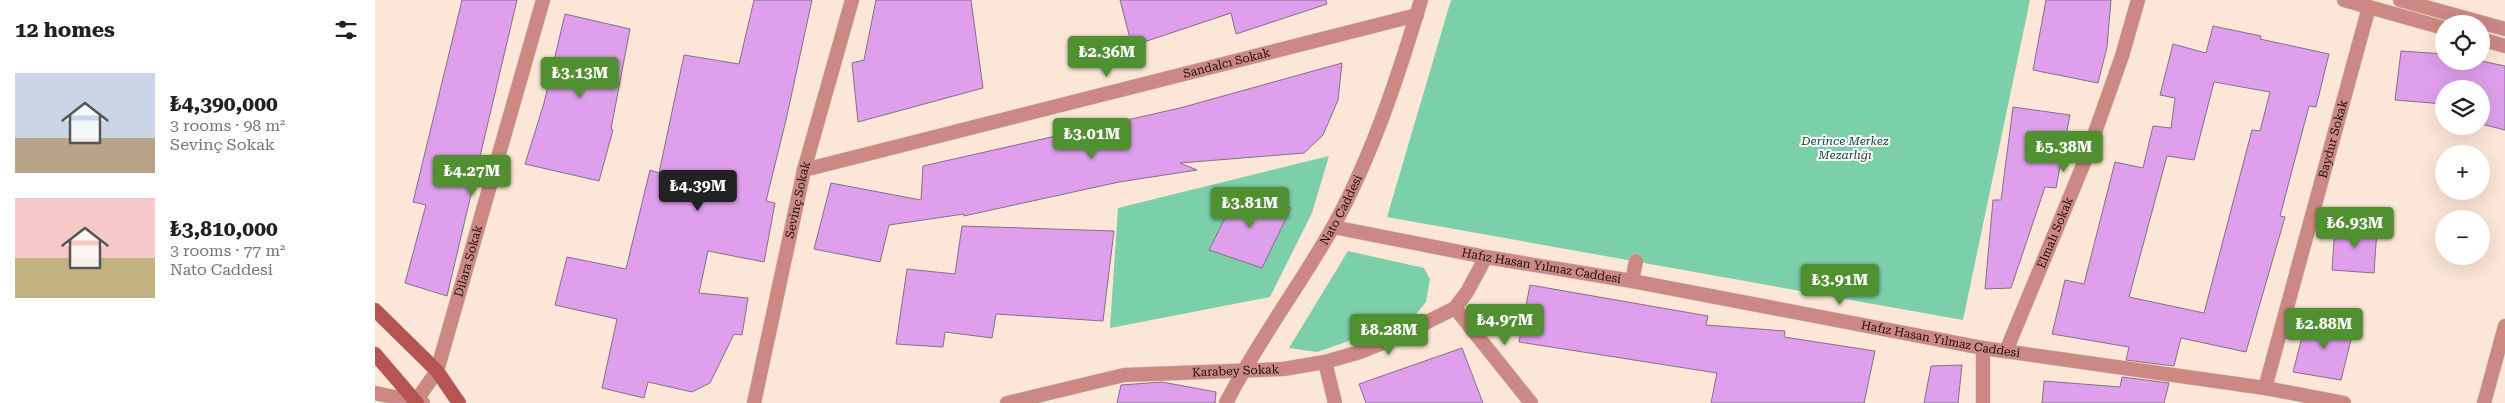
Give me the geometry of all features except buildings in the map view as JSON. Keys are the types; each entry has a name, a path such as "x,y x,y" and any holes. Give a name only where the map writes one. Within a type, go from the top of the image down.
{"main road":[{"path":"375,310 437,371 459,403"},
{"path":"375,354 419,402"}],"street":[{"name":"Dilara Sokak","path":"419,402 437,371 543,0"},
{"name":"Sevinç Sokak","path":"754,403 804,170 851,0"},
{"name":"Nato Caddesi","path":"1226,403 1243,370 1333,227 1373,140 1421,0"},
{"name":"Elmalı Sokak","path":"2006,351 2086,158 2122,56 2138,0"},
{"path":"2344,0 2435,25"},
{"path":"2399,0 2505,29"},
{"name":"Baydur Sokak","path":"2265,388 2369,7"},
{"name":"Sandalcı Sokak","path":"804,170 1417,15"},
{"path":"2490,42 2505,46"},
{"name":"Hafız Hasan Yılmaz Caddesi","path":"1333,227 1486,257 1632,281 1983,348 2265,388 2344,403"},
{"path":"1486,257 1455,308 1531,403"},
{"path":"1632,281 1636,261"},
{"name":"Karabey Sokak","path":"1007,403 1123,375 1283,369 1325,362 1395,338 1455,308"},
{"path":"2484,403 2505,326"},
{"path":"1983,348 1983,403"},
{"path":"1325,362 1335,403"},
{"path":"375,393 419,402"}],"green space":[{"name":"Derince Merkez Mezarlığı","path":"1451,0 2030,0 1963,320 1387,217"},
{"path":"1329,156 1312,213 1270,297 1110,328 1118,208"},
{"path":"1348,251 1424,268 1430,279 1426,302 1412,319 1317,352 1289,348"}]}
